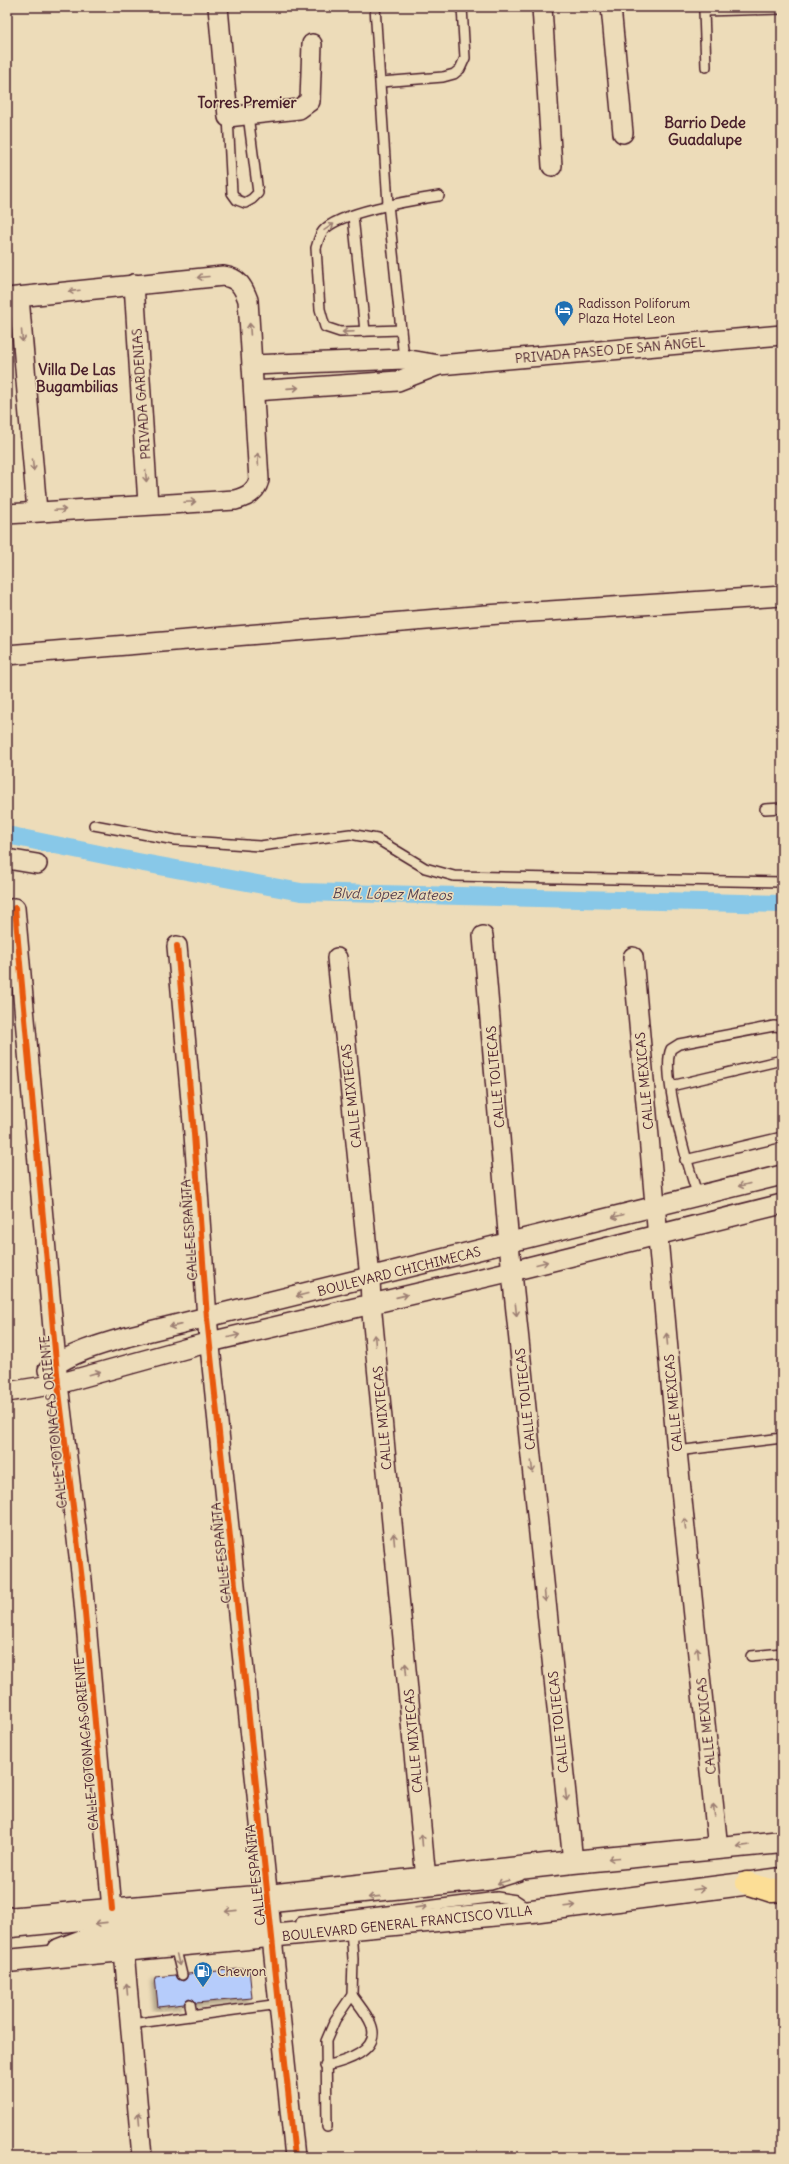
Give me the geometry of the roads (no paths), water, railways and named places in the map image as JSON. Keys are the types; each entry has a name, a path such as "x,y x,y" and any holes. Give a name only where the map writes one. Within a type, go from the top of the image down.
{"main road":[{"name":"BOULEVARD GENERAL FRANCISCO VILLA","path":"7,1961 175,1946 268,1919 426,1879 572,1862 782,1842"},
{"name":"BOULEVARD GENERAL FRANCISCO VILLA","path":"7,1920 112,1909 268,1919 351,1929 532,1911 782,1879"},
{"path":"747,1883 772,1891 782,1890"},
{"path":"43,1958 98,1935 130,1931 240,1923 255,1916 268,1919"}],"street":[{"path":"218,7 228,117 299,109 307,104 310,101 312,44"},
{"path":"542,7 552,166"},
{"path":"611,7 622,133"},
{"path":"7,514 148,504 235,500 242,498 254,490 259,480 248,300 240,283 232,277 223,276 134,284 13,298 37,511"},
{"name":"PRIVADA GARDENIAS","path":"134,284 148,504"},
{"name":"PRIVADA PASEO DE SAN ÁNGEL","path":"252,365 404,359 439,365 782,335"},
{"name":"PRIVADA PASEO DE SAN ÁNGEL","path":"254,391 398,381 439,365"},
{"path":"7,655 486,615 782,596"},
{"path":"7,859 37,864"},
{"name":"CALLE TOTONACAS ORIENTE","path":"15,908 58,1384 82,1580 112,1909"},
{"name":"CALLE TOLTECAS","path":"483,936 509,1244 572,1862"},
{"name":"CALLE ESPAÑITA","path":"177,946 194,1134 207,1318 268,1919 280,2004 295,2157"},
{"name":"CALLE MEXICAS","path":"633,957 677,1451 718,1849"},
{"name":"CALLE MIXTECAS","path":"337,958 370,1278 371,1303 426,1879"},
{"name":"BOULEVARD CHICHIMECAS","path":"16,1390 57,1363 100,1345 509,1244 655,1206 782,1176"},
{"name":"BOULEVARD CHICHIMECAS","path":"16,1390 58,1384 210,1342 512,1271 782,1204"},
{"path":"124,1951 142,2157"}],"lane":[{"path":"375,7 388,204 404,359"},
{"path":"381,82 443,77 454,74 460,69 465,58 462,7"},
{"path":"706,67 704,9 782,9"},
{"path":"228,117 232,193 237,200 245,203 258,193 248,115"},
{"path":"401,330 332,331 325,327 320,309 316,248 323,230 332,224 388,204 439,196"},
{"path":"353,216 365,331"},
{"path":"765,809 782,808"},
{"path":"94,825 175,840 260,846 350,834 377,839 425,868 454,876 782,882"},
{"path":"698,1196 686,1160 671,1086 669,1053 674,1046 774,1026 782,1027"},
{"path":"671,1086 782,1060"},
{"path":"686,1160 782,1137"},
{"path":"677,1451 782,1438"},
{"path":"751,1656 782,1653"},
{"path":"7,1933 268,1919 491,1885 518,1876 539,1866"},
{"path":"295,1923 497,1897 516,1900 532,1911"},
{"path":"327,2127 325,2066 326,2041 335,2020 352,1995 353,1959 351,1929"},
{"path":"7,1953 71,1945"},
{"path":"175,1946 182,1975"},
{"path":"325,2066 343,2063 364,2052 371,2040 371,2025 352,1995"},
{"path":"190,2004 192,2014"},
{"path":"130,2024 192,2014 280,2004"}],"waterway":[{"name":"Blvd. López Mateos","path":"7,835 138,862 301,892 782,904"}],"place":[{"name":"Radisson Poliforum Plaza Hotel Leon","path":"564,327"},
{"name":"Chevron","path":"203,1988"}],"district":[{"name":"Torres Premier","path":"247,103"},
{"name":"Barrio Dede Guadalupe","path":"705,132"},
{"name":"Villa De Las Bugambilias","path":"77,378"}]}
